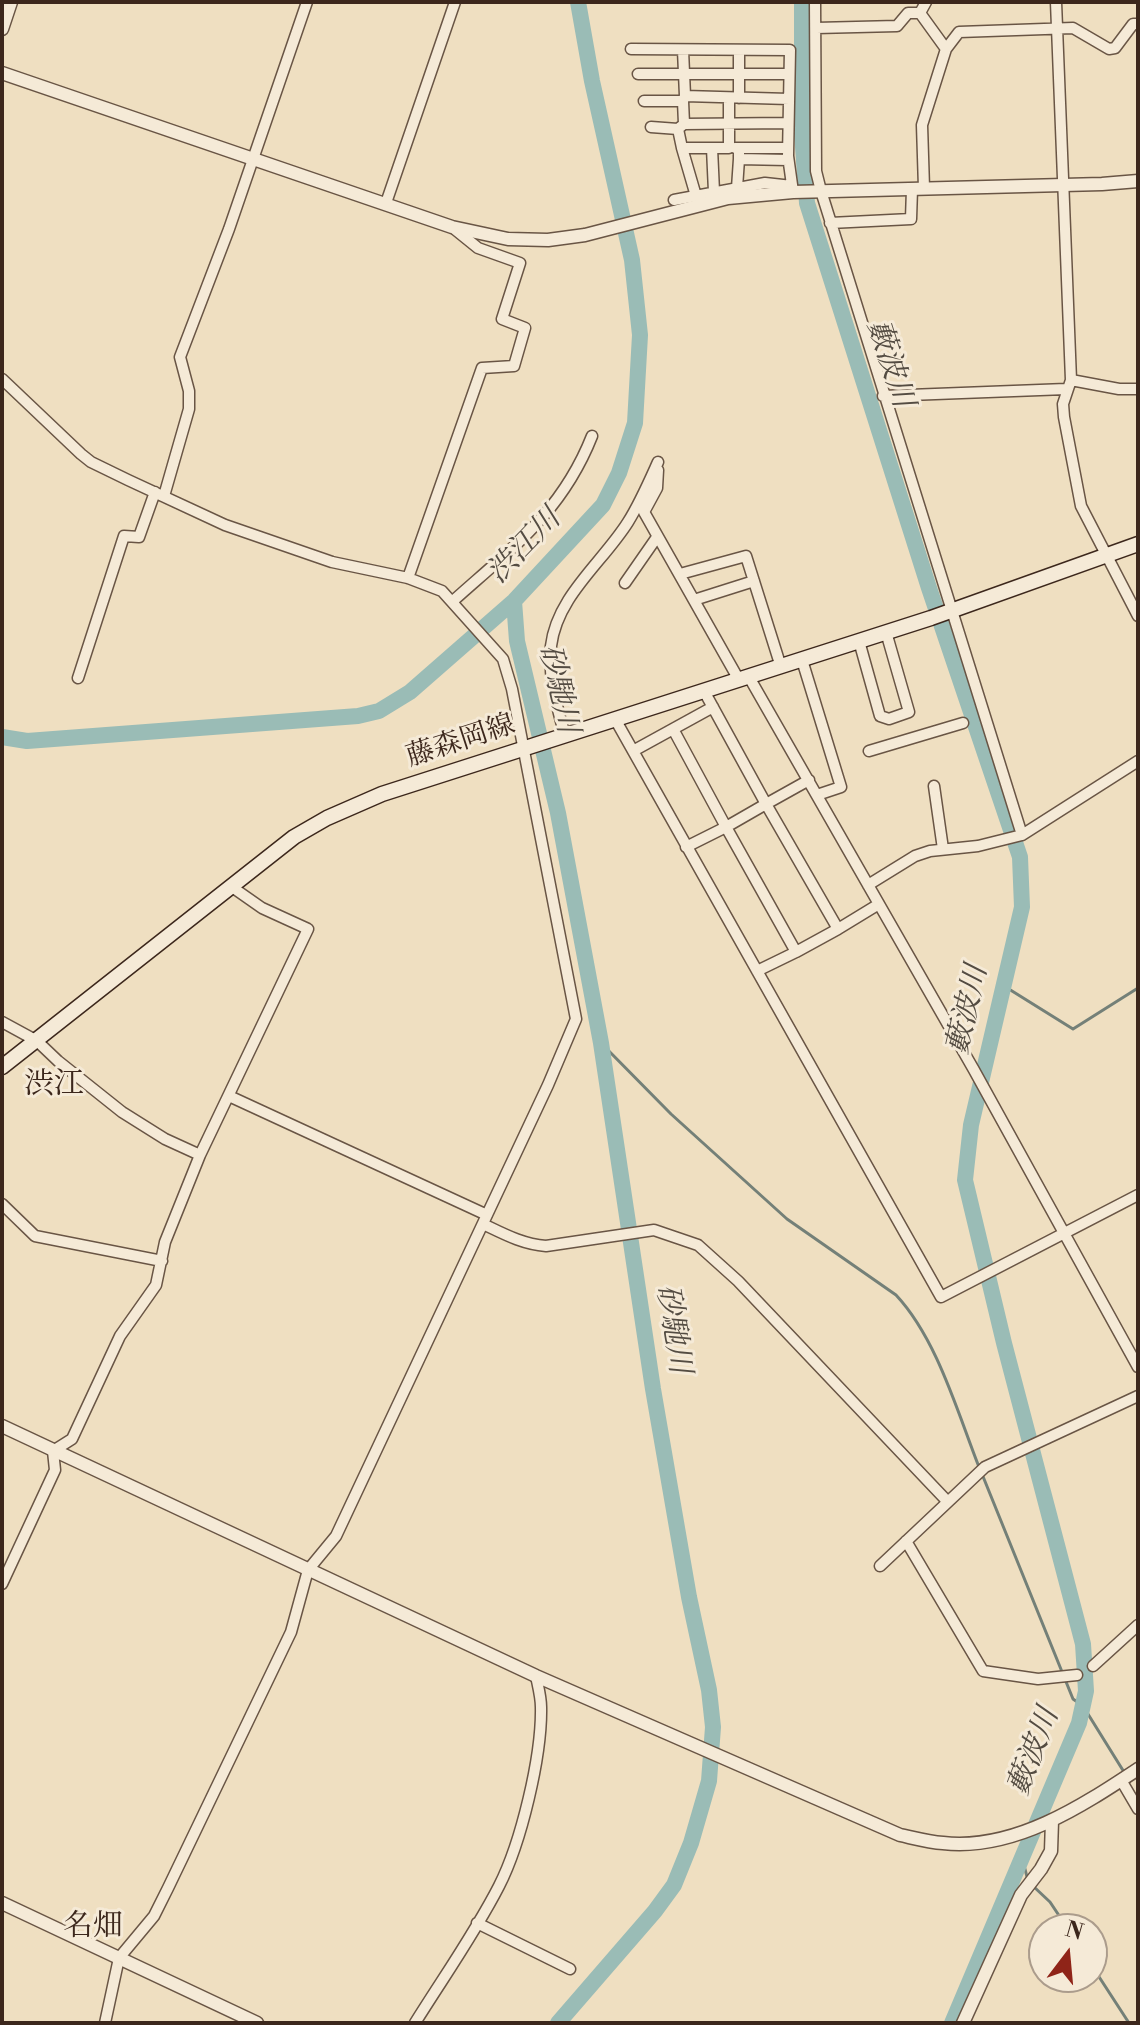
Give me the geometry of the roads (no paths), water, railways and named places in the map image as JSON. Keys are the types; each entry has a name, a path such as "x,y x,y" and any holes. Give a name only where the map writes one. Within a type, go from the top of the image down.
{"main road":[{"name":"藤森岡線","path":"2,1067 294,837 327,818 382,794 951,611 1138,544"}],"street":[{"path":"2,29 11,2"},
{"path":"78,678 124,536 139,537 159,494 189,409 189,391 180,357 213,275 307,2"},
{"path":"386,203 455,2"},
{"path":"815,2 817,191 830,223 1022,835"},
{"path":"920,13 926,2"},
{"path":"1056,2 1065,184 1068,384 1063,404 1064,417 1081,506 1138,616"},
{"path":"816,28 897,26 908,13 920,13"},
{"path":"920,13 946,49"},
{"path":"830,223 911,219 918,188 922,125 946,49 959,32 1073,28 1109,49 1115,48 1133,24 1138,24"},
{"path":"631,49 790,50 788,154 794,190"},
{"path":"683,50 682,148 696,196"},
{"path":"737,188 736,152 729,122 739,74 739,50"},
{"path":"2,73 452,227 508,239 548,240 585,235 728,198 794,190 1138,181"},
{"path":"638,74 789,74"},
{"path":"644,101 789,99"},
{"path":"651,127 729,122 788,123"},
{"path":"682,148 788,154"},
{"path":"712,148 714,192"},
{"path":"674,200 765,183 794,190"},
{"path":"408,578 482,368 514,366 525,328 502,319 520,263 478,248 452,227"},
{"path":"2,379 91,462 225,525 332,562 408,578 442,591 453,601 503,659 512,689 576,1019 336,1536 308,1570 291,1632 168,1888 154,1916 119,1958 105,2023"},
{"path":"883,396 1068,384 1138,389"},
{"path":"453,601 528,534 553,507 592,436"},
{"path":"565,736 550,670 552,642 561,613 627,524 658,462 657,488 644,512 657,537 809,780 1138,1367"},
{"path":"625,583 657,537"},
{"path":"680,574 746,556 781,667"},
{"path":"694,600 754,581"},
{"path":"859,641 880,716 889,719 909,712 886,632"},
{"path":"802,660 841,787 817,795"},
{"path":"704,691 838,929"},
{"path":"633,751 713,707"},
{"path":"615,719 941,1297 1138,1195"},
{"path":"869,751 963,723"},
{"path":"673,729 796,952"},
{"path":"868,885 915,856 943,849 1001,842 1022,835 1138,761"},
{"path":"686,847 809,780"},
{"path":"934,786 943,849"},
{"path":"53,1451 72,1439 120,1336 156,1285 165,1242 200,1155 308,929 262,908 232,887"},
{"path":"757,971 879,904"},
{"path":"2,1022 37,1041 122,1112 165,1139 200,1155"},
{"path":"229,1096 485,1220 514,1240 546,1246 654,1230 698,1245 738,1281 947,1501"},
{"path":"2,1204 35,1236 162,1261"},
{"path":"880,1566 985,1467 1138,1396"},
{"path":"2,1426 674,1739 900,1835 945,1844 990,1840 1019,1832 1050,1823 1138,1769"},
{"path":"2,1584 55,1470 53,1451"},
{"path":"906,1541 983,1671 1038,1679 1077,1675"},
{"path":"1093,1666 1138,1625"},
{"path":"415,2023 510,1863 530,1790 541,1708 536,1676"},
{"path":"1121,1780 1138,1809"},
{"path":"966,2021 1021,1895 1051,1851 1050,1823"},
{"path":"2,1903 257,2023"},
{"path":"477,1923 570,1969"}],"waterway":[{"name":"渋江川","path":"2,737 27,741 358,716 379,711 410,692 514,601 603,505 619,473 635,423 640,335 632,260 592,81 578,2"},
{"name":"藪波川","path":"802,2 802,133 807,203 929,588 1020,857 1022,907 971,1125 965,1180 1083,1644 1086,1691 1079,1723 952,2023"},
{"name":"砂馳川","path":"514,601 517,641 558,813 601,1043 653,1389 689,1597 709,1690 713,1727 709,1781 691,1843 674,1885 558,2023"},
{"path":"1004,986 1073,1029 1138,988"},
{"path":"601,1043 671,1114 787,1219 896,1295 934,1354 979,1467"},
{"path":"982,1474 1073,1699 1083,1706 1124,1772"},
{"path":"1023,1861 1028,1881"},
{"path":"1033,1886 1057,1913"},
{"path":"1108,1991 1129,2023"}],"district":[{"name":"渋江","path":"54,1086"},
{"name":"名畑","path":"93,1928"}]}
